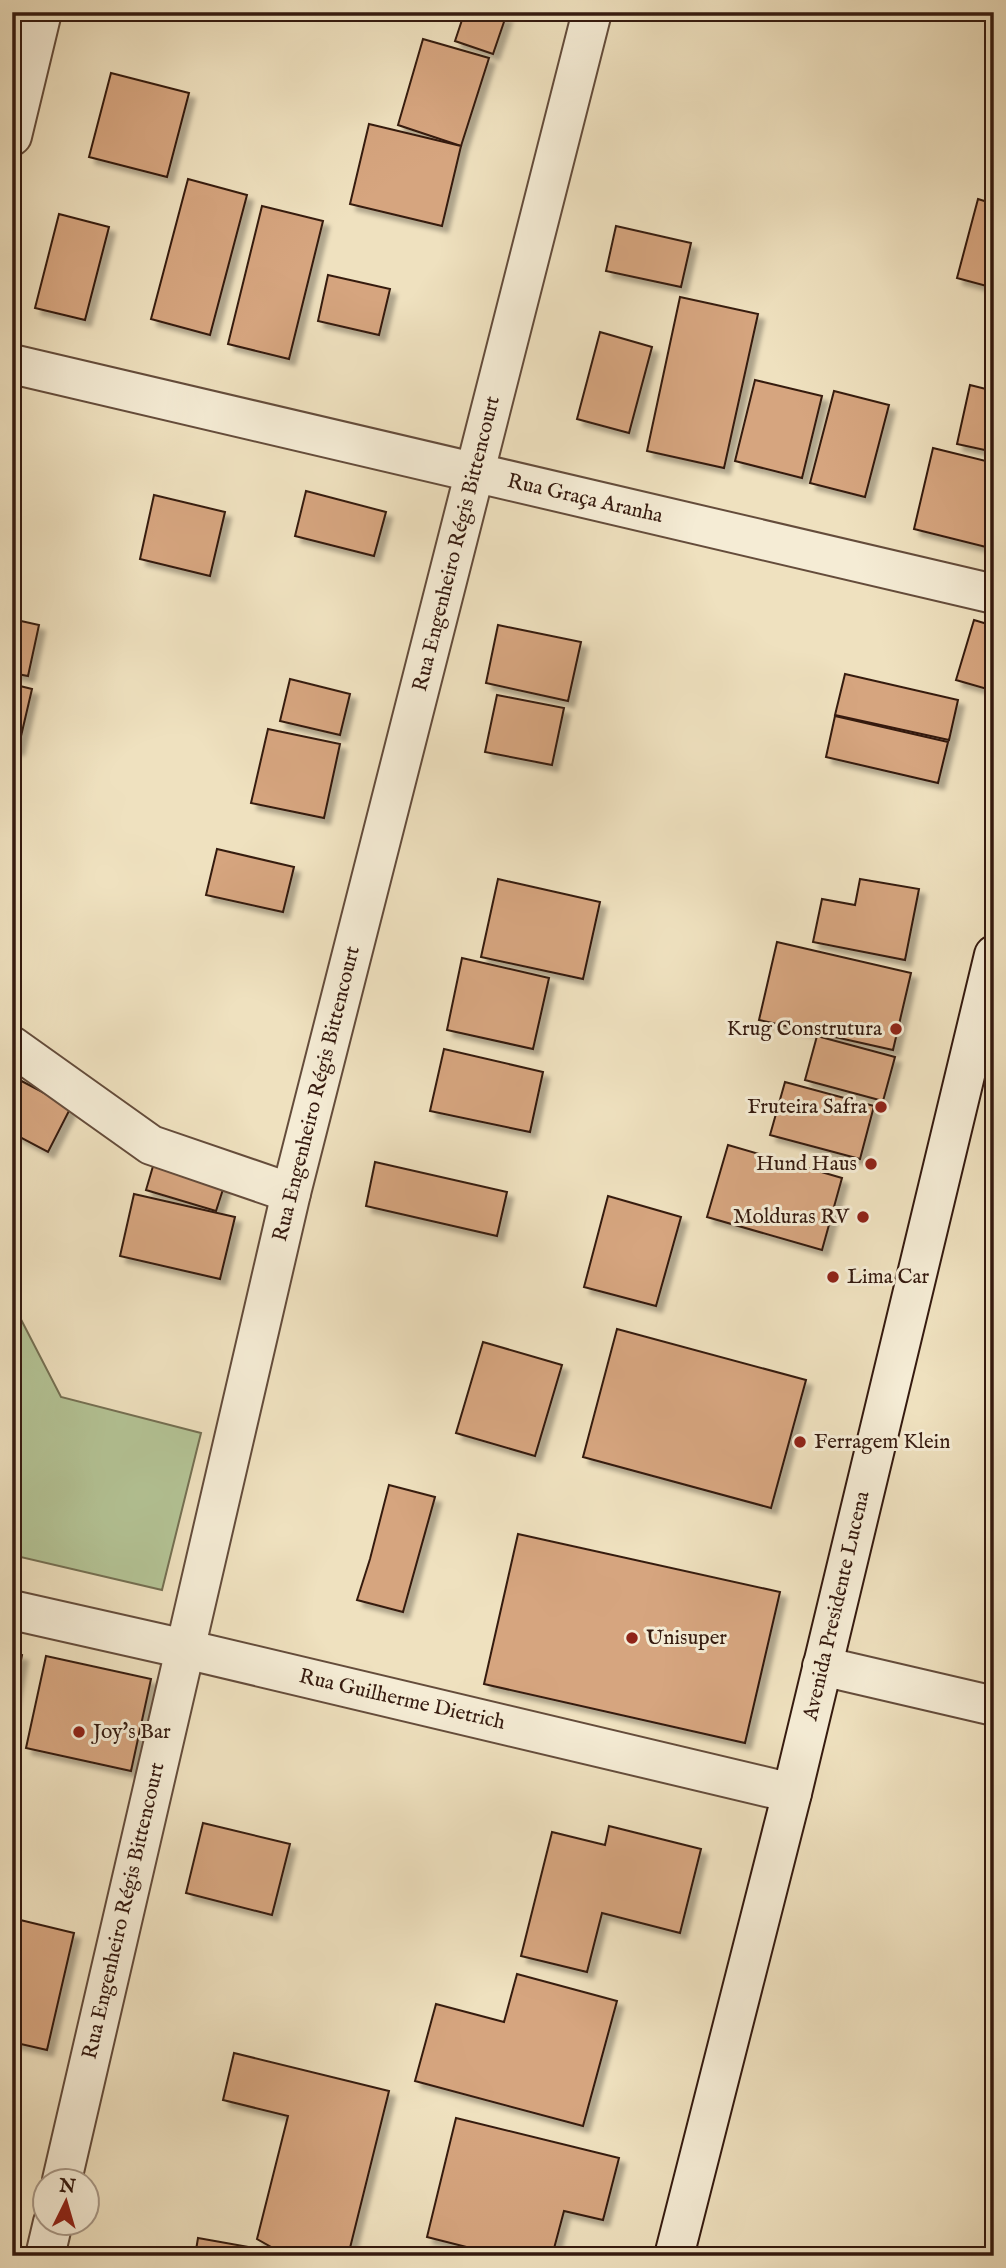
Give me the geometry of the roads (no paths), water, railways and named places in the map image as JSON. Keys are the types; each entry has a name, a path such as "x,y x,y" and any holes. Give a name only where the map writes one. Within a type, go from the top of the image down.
{"street":[{"path":"12,136 42,12"},
{"name":"Rua Engenheiro Régis Bittencourt","path":"65,2166 291,1193 592,12"},
{"name":"Rua Graça Aranha","path":"12,364 994,594"},
{"name":"Avenida Presidente Lucena","path":"674,2256 792,1793 994,956"},
{"path":"12,1046 151,1145 291,1193"},
{"name":"Rua Guilherme Dietrich","path":"12,1610 185,1648 792,1793"},
{"path":"822,1666 994,1706"},
{"path":"45,2256 50,2236"}],"place":[{"name":"Krug Construtura","path":"896,1029"},
{"name":"Fruteira Safra","path":"881,1107"},
{"name":"Hund Haus","path":"871,1164"},
{"name":"Molduras RV","path":"863,1217"},
{"name":"Lima Car","path":"833,1277"},
{"name":"Ferragem Klein","path":"800,1442"},
{"name":"Unisuper","path":"632,1638"},
{"name":"Joy's Bar","path":"79,1732"}]}
